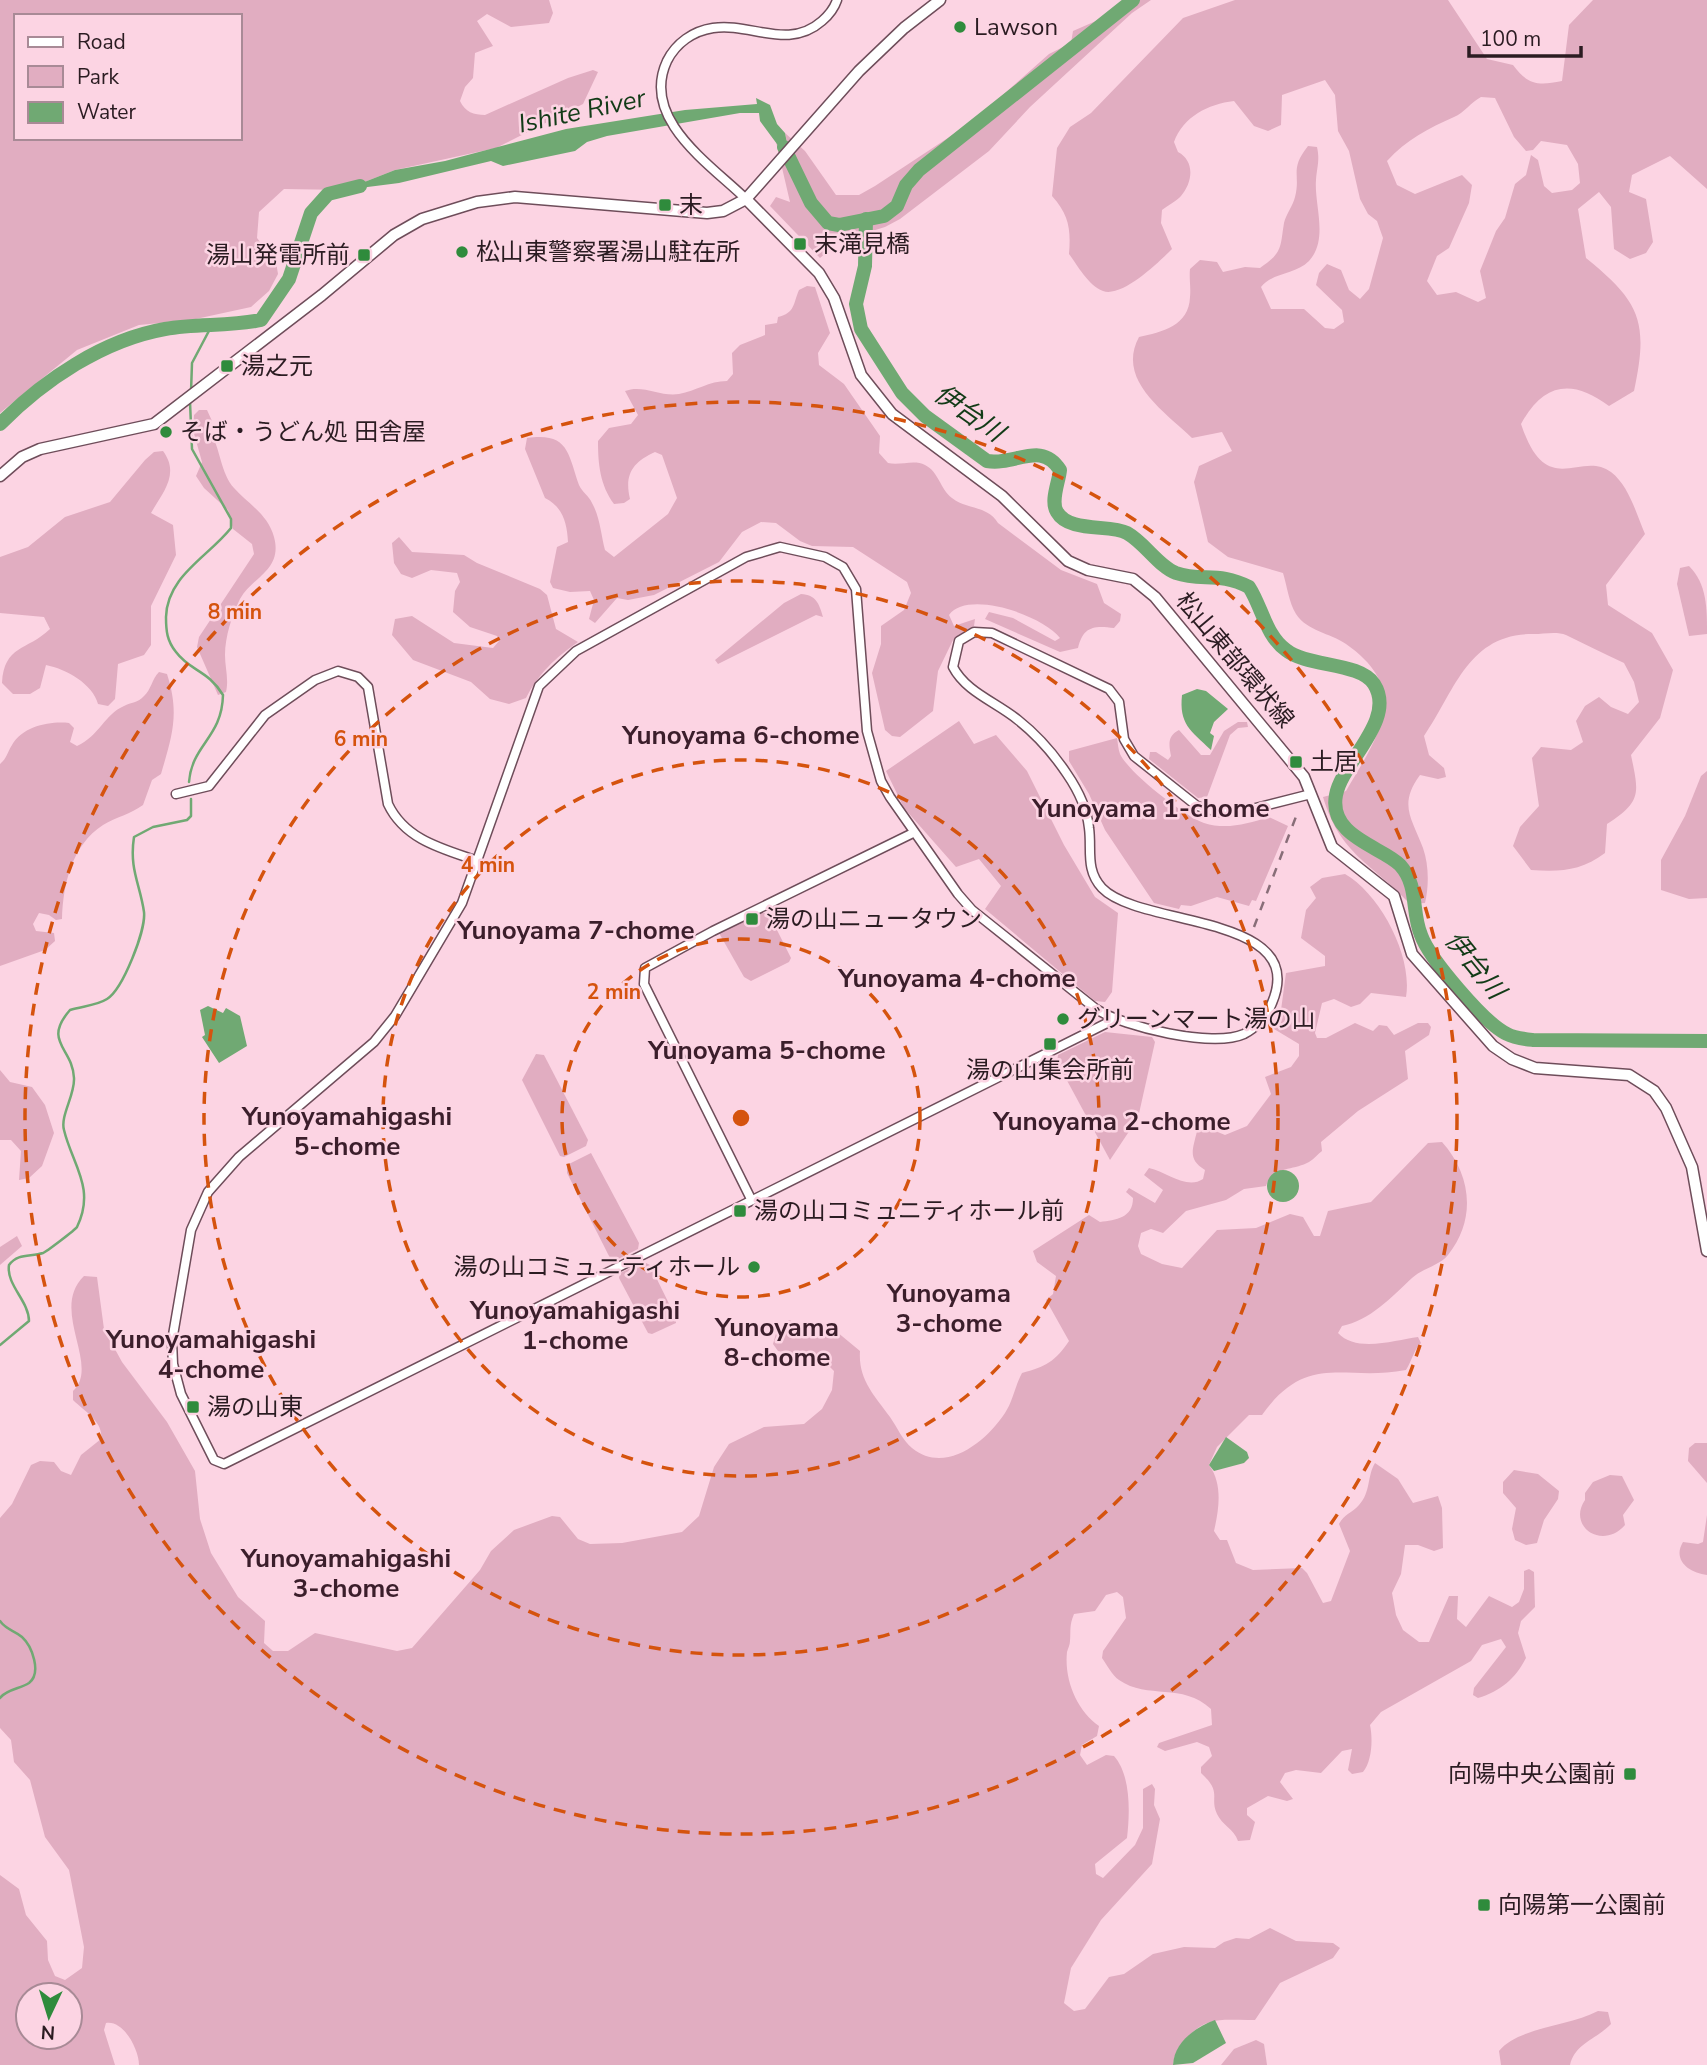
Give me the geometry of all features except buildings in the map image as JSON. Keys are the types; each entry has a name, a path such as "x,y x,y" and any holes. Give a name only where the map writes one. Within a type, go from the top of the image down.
{"main road":[{"path":"0,476 22,457 40,449 154,424 322,295 394,235 422,219 459,206 501,198 707,213 723,211 746,199 859,71 904,28 940,0"},
{"name":"松山東部環状線","path":"746,199 819,273 834,298 862,375 879,401 926,442 1002,496 1068,561 1088,570 1133,579 1148,590 1293,763 1311,794 1332,846 1394,896 1412,954 1493,1046 1512,1059 1535,1068 1629,1075 1654,1091 1667,1108 1692,1167 1707,1251"}],"street":[{"path":"746,199 687,141 666,116 661,79 676,47 695,33 724,27 793,35 818,25 829,15 837,0"},
{"path":"1113,1020 224,1464 214,1460 181,1394 173,1364 172,1342 182,1274 197,1213 208,1192 239,1157 363,1053 386,1028 454,920 478,861 531,704 549,674 576,651 746,557 780,547 834,561 843,568 856,589 867,731 881,780 913,833 972,910 1085,1001 1113,1020 1133,1027 1205,1037 1242,1035 1257,1024 1272,1005 1275,995 1275,968 1263,948 1245,935 1129,904 1102,888 1091,868 1087,816 1069,777 1039,738 1000,706 970,688 957,674 953,658 959,641 974,632 992,633 1103,684 1119,702 1124,739 1134,756 1197,806 1218,812 1244,811 1311,794"},
{"path":"176,794 209,786 257,723 275,708 328,673 349,672 368,687 388,804 395,819 417,838 478,861"},
{"path":"751,1199 644,984 645,968 725,925 913,833"}],"green space":[{"path":"0,0 549,0 553,13 549,23 511,27 487,14 477,21 493,46 475,53 473,78 465,87 460,101 464,108 485,115 568,78 593,70 598,72 583,104 496,148 395,170 344,190 284,189 259,212 257,238 276,262 278,274 269,291 251,307 191,320 139,325 77,350 0,413"},
{"path":"1126,0 1151,0 1132,13 1030,107 989,151 900,219 885,227 840,241 820,258 770,206 776,197 790,202 776,142 791,161 785,133 805,151 836,195 859,195 972,122 1049,54 1071,43 1073,31 1105,17"},
{"path":"1235,0 1448,0 1487,59 1513,65 1529,80 1546,83 1562,81 1569,25 1593,0 1707,0 1707,189 1670,156 1632,175 1629,192 1646,199 1653,242 1646,253 1630,259 1614,249 1611,207 1599,192 1578,209 1586,258 1618,288 1636,315 1640,330 1640,347 1634,391 1609,406 1583,391 1559,389 1539,400 1521,424 1531,448 1542,461 1564,469 1599,467 1611,472 1623,485 1645,534 1606,585 1608,605 1652,633 1673,670 1660,718 1631,755 1636,779 1632,802 1607,824 1605,853 1587,864 1561,870 1531,870 1513,846 1520,827 1539,806 1532,758 1541,747 1571,750 1583,742 1576,721 1585,706 1599,697 1611,707 1628,714 1639,702 1634,682 1624,663 1562,634 1512,636 1493,643 1478,654 1455,684 1424,736 1429,755 1444,768 1446,777 1438,779 1420,775 1413,786 1408,803 1411,820 1426,861 1428,883 1425,903 1410,904 1348,846 1330,817 1323,797 1346,791 1378,733 1384,697 1379,679 1367,662 1346,644 1301,620 1292,605 1283,573 1228,557 1208,542 1194,482 1199,466 1232,451 1222,432 1192,438 1157,406 1138,381 1134,353 1139,337 1165,330 1185,315 1190,297 1190,269 1200,260 1217,262 1223,272 1245,267 1260,268 1273,258 1281,244 1285,220 1295,197 1297,167 1308,146 1317,147 1318,152 1316,190 1319,232 1315,252 1303,266 1266,282 1261,287 1271,309 1304,309 1325,328 1334,329 1344,322 1342,310 1316,285 1319,273 1327,264 1341,270 1349,290 1360,299 1369,289 1383,238 1377,221 1368,214 1360,199 1349,151 1338,131 1335,95 1325,80 1282,95 1281,125 1268,131 1254,126 1234,101 1215,105 1190,119 1174,142 1178,152 1190,166 1190,178 1179,198 1162,210 1161,223 1172,249 1140,278 1120,289 1111,292 1098,288 1069,254 1070,237 1065,216 1052,196 1057,148 1070,127 1091,113 1183,18","holes":["1481,97 1495,98 1514,137 1526,151 1533,150 1541,141 1567,145 1578,164 1580,183 1572,190 1552,193 1544,186 1538,160 1531,155 1526,175 1515,184 1505,218 1496,231 1480,271 1486,298 1478,302 1456,292 1437,295 1427,281 1437,256 1449,248 1469,203 1472,185 1462,175 1415,194 1397,185 1387,161 1410,141 1458,115"]},
{"path":"807,286 815,287 830,333 818,353 819,365 844,384 880,436 879,453 888,463 916,463 930,468 952,498 988,513 1061,570 1097,584 1104,603 1121,614 1120,621 1114,628 1090,629 1083,636 1078,648 1060,652 985,619 989,612 1013,618 1055,641 1060,638 1039,621 1023,614 988,605 959,608 949,615 954,626 975,619 974,626 953,640 938,671 933,711 900,737 892,736 885,730 872,673 881,644 881,626 904,610 911,593 907,582 853,547 812,546 800,541 776,523 761,522 742,532 719,562 654,595 628,600 617,598 595,623 589,619 594,600 590,591 570,592 553,588 550,582 557,547 568,542 567,528 560,511 545,498 525,449 527,438 551,438 565,448 579,485 595,508 605,550 614,557 668,514 677,498 662,455 655,452 641,460 632,470 628,483 630,499 614,504 606,489 599,466 598,441 609,428 631,424 638,415 625,391 638,389 679,394 727,381 733,374 732,353 740,345 765,335 765,325 777,323 778,317 791,310 799,290"},
{"path":"199,410 207,410 212,421 210,430 230,482 267,522 276,548 270,565 245,591 234,612 225,648 226,692 218,695 197,647 199,637 254,554 252,544 233,529 228,510 204,488 196,476 202,462 193,430 194,415"},
{"path":"163,451 168,459 170,475 165,490 151,513 173,525 176,555 151,606 151,645 144,655 118,664 115,699 108,706 98,704 91,690 78,678 46,665 40,688 30,694 13,694 2,683 7,662 18,650 50,629 44,617 0,613 0,557 28,547 65,517 110,502 145,460 154,452"},
{"path":"399,537 412,552 464,555 540,589 547,595 556,629 578,642 548,667 526,698 509,704 490,699 471,682 413,660 392,635 395,619 412,616 454,643 493,648 499,641 497,636 470,627 453,612 455,591 460,582 457,573 431,570 412,578 401,574 394,563 392,543"},
{"path":"1689,566 1703,589 1707,634 1689,636 1677,584 1680,568"},
{"path":"801,594 816,601 823,617 816,615 718,664 715,660 784,603"},
{"path":"159,672 167,674 174,713 161,774 152,780 143,805 103,825 84,843 67,879 62,919 56,920 39,913 33,924 36,931 54,933 55,941 45,950 0,966 0,764 23,733 38,726 69,723 74,728 70,742 77,746 85,742 117,710 142,698"},
{"path":"959,721 974,744 996,735 1027,771 1064,845 1095,897 1118,913 1112,992 1105,1002 1095,1001 985,909 1001,886 979,859 956,867 904,808 886,771"},
{"path":"1238,722 1247,722 1248,727 1238,728 1230,735 1207,797 1198,798 1149,759 1150,752 1156,752 1168,760 1171,756 1171,738 1179,730 1201,755 1210,755 1224,731"},
{"path":"1117,738 1120,754 1134,772 1195,819 1212,825 1228,826 1269,817 1288,826 1256,901 1252,900 1249,906 1217,897 1191,906 1181,905 1179,909 1154,903 1105,830 1089,794 1069,761 1069,751"},
{"path":"1707,771 1707,898 1689,899 1661,890 1661,860 1685,816 1701,776"},
{"path":"1345,874 1358,883 1382,911 1391,928 1399,945 1407,981 1406,997 1371,993 1360,1004 1351,1007 1334,999 1322,1003 1315,1033 1317,1038 1326,1038 1355,1023 1373,1031 1379,1025 1387,1026 1394,1035 1418,1023 1428,1023 1431,1027 1429,1035 1405,1051 1408,1079 1358,1111 1321,1142 1322,1151 1309,1162 1278,1172 1266,1186 1244,1189 1226,1200 1186,1211 1163,1233 1151,1229 1141,1233 1138,1246 1141,1254 1162,1264 1182,1268 1217,1230 1256,1228 1290,1214 1303,1217 1314,1236 1320,1236 1328,1211 1371,1202 1428,1143 1442,1142 1452,1155 1464,1182 1466,1212 1457,1241 1444,1259 1416,1275 1371,1314 1342,1326 1338,1333 1346,1339 1365,1344 1418,1337 1421,1343 1406,1370 1311,1376 1295,1383 1279,1395 1262,1415 1249,1415 1217,1447 1209,1465 1218,1488 1214,1531 1220,1540 1227,1540 1236,1563 1253,1570 1302,1568 1323,1603 1331,1601 1350,1551 1339,1524 1363,1500 1375,1463 1398,1479 1413,1503 1438,1496 1442,1508 1443,1548 1434,1551 1418,1545 1405,1545 1401,1574 1392,1593 1396,1615 1403,1630 1419,1642 1429,1642 1449,1596 1458,1596 1457,1619 1466,1627 1489,1596 1512,1607 1519,1602 1524,1589 1524,1571 1529,1569 1534,1572 1535,1607 1521,1621 1518,1633 1526,1658 1506,1683 1494,1692 1478,1698 1473,1695 1474,1688 1506,1647 1501,1639 1482,1645 1471,1661 1381,1712 1370,1725 1371,1750 1363,1772 1352,1774 1348,1770 1352,1749 1342,1751 1321,1773 1296,1770 1285,1773 1280,1782 1293,1799 1287,1801 1268,1796 1247,1808 1247,1815 1255,1822 1250,1840 1238,1841 1217,1814 1214,1790 1201,1773 1201,1767 1212,1756 1209,1747 1197,1742 1165,1751 1157,1747 1159,1743 1212,1725 1211,1709 1188,1696 1130,1686 1112,1673 1102,1658 1103,1651 1126,1618 1123,1597 1117,1592 1106,1595 1095,1611 1074,1614 1067,1652 1070,1684 1084,1712 1099,1726 1097,1736 1082,1745 1080,1755 1087,1765 1106,1755 1114,1756 1124,1773 1128,1795 1127,1838 1095,1864 1096,1874 1103,1878 1135,1845 1143,1828 1143,1789 1152,1784 1155,1789 1154,1805 1160,1819 1152,1864 1101,1920 1071,1968 1064,2003 1074,2011 1085,2009 1109,1977 1124,1974 1153,1954 1184,1947 1215,1948 1236,1938 1249,1939 1270,1928 1296,1941 1333,1943 1340,1948 1333,1958 1280,1983 1255,2020 1225,2020 1200,2026 1178,2049 1173,2065 139,2065 129,2037 119,2026 106,2023 104,2030 115,2065 0,2065 0,1875 19,1889 26,1915 47,1941 48,1960 55,1976 65,1980 82,1968 84,1947 69,1870 45,1837 30,1780 14,1762 11,1740 0,1728 0,1518 12,1504 31,1465 40,1461 54,1462 61,1471 71,1475 81,1455 101,1439 96,1422 73,1400 73,1391 80,1380 82,1367 71,1305 75,1290 84,1276 97,1277 104,1329 122,1362 167,1422 195,1471 200,1519 211,1553 238,1597 265,1621 264,1643 273,1651 288,1651 315,1633 397,1651 412,1648 480,1570 491,1551 514,1530 552,1516 560,1517 578,1539 590,1544 622,1543 682,1532 699,1516 714,1467 729,1444 764,1427 804,1424 822,1409 832,1390 834,1371 823,1360 778,1351 773,1344 777,1330 789,1320 816,1330 831,1327 860,1351 862,1370 868,1386 912,1448 938,1458 964,1452 976,1444 997,1424 1008,1408 1022,1373 1049,1362 1069,1341 1046,1300 1053,1294 1056,1276 1037,1262 1033,1251 1089,1215 1100,1222 1127,1214 1133,1198 1126,1192 1129,1188 1155,1203 1163,1190 1144,1175 1149,1168 1184,1181 1197,1182 1203,1179 1205,1170 1196,1162 1193,1153 1197,1131 1208,1128 1225,1135 1247,1126 1271,1094 1265,1077 1291,1067 1299,1056 1299,1044 1274,1029 1273,1022 1281,1010 1286,973 1325,966 1325,956 1301,938 1306,910 1316,898 1310,887 1322,878"},
{"path":"761,912 769,914 791,958 789,962 751,981 744,977 719,933"},
{"path":"1105,1032 1152,1037 1155,1042 1138,1118 1110,1160 1057,1062 1058,1055"},
{"path":"536,1054 544,1055 588,1140 586,1146 564,1157 560,1156 522,1080"},
{"path":"0,1070 10,1082 32,1087 45,1105 54,1133 42,1166 29,1178 19,1180 21,1151 11,1140 0,1140"},
{"path":"591,1153 639,1243 638,1249 614,1261 611,1260 567,1173 567,1165"},
{"path":"17,1236 22,1246 0,1265 0,1247"},
{"path":"644,1262 650,1265 676,1318 676,1323 652,1334 648,1333 619,1278 620,1273"},
{"path":"1695,1443 1707,1443 1707,1483 1688,1461 1689,1448"},
{"path":"1514,1470 1538,1474 1559,1491 1558,1499 1544,1520 1537,1543 1526,1545 1515,1540 1512,1529 1516,1508 1503,1493 1503,1482"},
{"path":"1610,1475 1622,1476 1634,1500 1623,1515 1625,1525 1607,1536 1597,1535 1584,1526 1580,1519 1581,1510 1585,1493 1593,1482"},
{"path":"1707,1515 1707,1575 1694,1572 1684,1564 1680,1549 1683,1542 1703,1542"},
{"path":"1598,2011 1608,2012 1611,2024 1581,2046 1570,2065 1501,2065 1499,2051 1508,2043 1532,2032"},
{"path":"1256,2040 1264,2044 1267,2065 1221,2065 1234,2049"}],"water":[{"path":"756,98 770,105 777,124 785,133 791,163 760,121 759,113 740,113 607,136 587,142 575,151 503,166 491,161 399,183 344,190 395,170 445,161 566,129 685,110 757,104"},
{"path":"1197,689 1206,691 1228,709 1214,722 1210,733 1214,736 1211,750 1188,726 1182,713 1182,695"},
{"path":"208,1006 223,1013 226,1008 240,1016 247,1046 219,1063 202,1037 205,1035 200,1010"},
{"path":"1283,1170 1294,1175 1299,1186 1294,1197 1283,1202 1272,1197 1267,1186 1272,1175"},
{"path":"1226,1437 1247,1452 1249,1458 1244,1463 1214,1471 1209,1465"},
{"path":"1215,2020 1226,2043 1193,2063 1173,2065 1177,2049 1187,2036"}],"waterway":[{"name":"Ishite River","path":"784,147 811,203 828,223 839,225 884,216 897,206 906,185 919,170 1133,0"},
{"name":"Ishite River","path":"0,424 55,378 119,342 165,329 261,320 289,279 311,213 328,194 360,186"},
{"name":"伊台川","path":"866,219 865,266 856,304 861,329 902,393 925,416 987,461 997,462 1036,455 1053,461 1060,470 1055,508 1063,519 1080,526 1127,533 1169,570 1176,573 1228,579 1249,587 1269,629 1286,650 1307,659 1357,672 1374,684 1379,698 1379,712 1366,741 1340,782 1336,809 1340,821 1348,831 1392,859 1406,873 1410,881 1418,926 1426,945 1446,974 1485,1017 1510,1035 1533,1040 1707,1041"},
{"path":"191,392 192,363 211,327"},
{"path":"189,782 195,758 218,721 223,695 211,680 181,658 173,648 166,627 168,603 181,578 231,528 231,519 192,449 190,402"},
{"path":"0,1345 29,1321 11,1279 9,1265 20,1257 43,1253 49,1249 77,1227 82,1213 84,1200 81,1177 63,1124 74,1078 59,1038 62,1021 70,1010 107,999 120,984 132,958 144,920 134,867 134,837 153,827 187,820 191,816 191,799"},
{"path":"0,1621 26,1641 35,1666 33,1679 29,1683 0,1698"}],"railway":[{"path":"1254,927 1297,814"}],"place":[{"name":"Lawson","path":"960,27"},
{"name":"末","path":"665,205"},
{"name":"末滝見橋","path":"800,244"},
{"name":"松山東警察署湯山駐在所","path":"462,252"},
{"name":"湯山発電所前","path":"364,255"},
{"name":"湯之元","path":"227,366"},
{"name":"そば・うどん処 田舎屋","path":"166,432"},
{"name":"土居","path":"1296,762"},
{"name":"湯の山ニュータウン","path":"752,919"},
{"name":"グリーンマート湯の山","path":"1063,1019"},
{"name":"湯の山集会所前","path":"1050,1044"},
{"name":"湯の山コミュニティホール前","path":"740,1211"},
{"name":"湯の山コミュニティホール","path":"754,1267"},
{"name":"湯の山東","path":"193,1407"},
{"name":"向陽中央公園前","path":"1630,1774"},
{"name":"向陽第一公園前","path":"1484,1905"}],"district":[{"name":"Yunoyama 6-chome","path":"741,735"},
{"name":"Yunoyama 1-chome","path":"1151,808"},
{"name":"Yunoyama 7-chome","path":"576,930"},
{"name":"Yunoyama 4-chome","path":"957,978"},
{"name":"Yunoyama 5-chome","path":"767,1050"},
{"name":"Yunoyama 2-chome","path":"1112,1121"},
{"name":"Yunoyamahigashi 5-chome","path":"347,1131"},
{"name":"Yunoyama 3-chome","path":"949,1308"},
{"name":"Yunoyamahigashi 1-chome","path":"575,1325"},
{"name":"Yunoyama 8-chome","path":"777,1342"},
{"name":"Yunoyamahigashi 4-chome","path":"211,1354"},
{"name":"Yunoyamahigashi 3-chome","path":"346,1573"}]}
